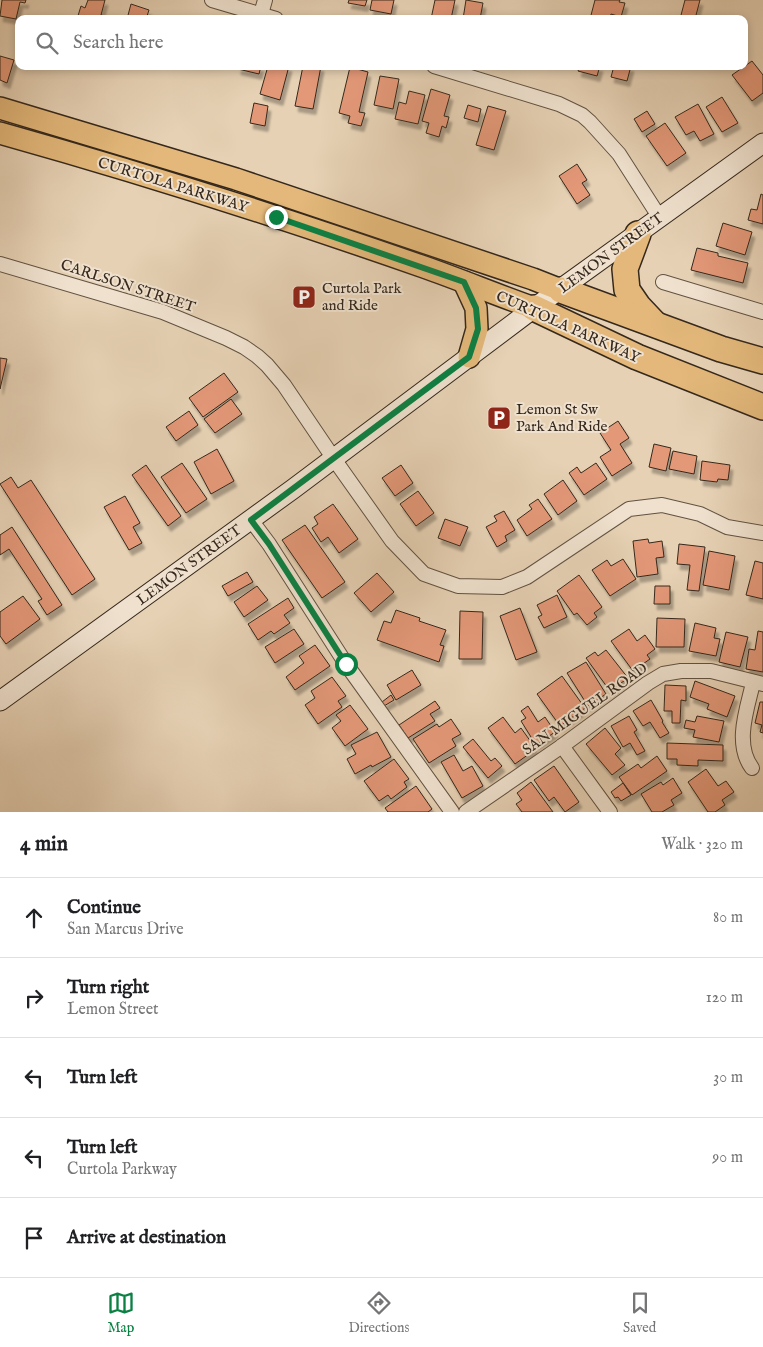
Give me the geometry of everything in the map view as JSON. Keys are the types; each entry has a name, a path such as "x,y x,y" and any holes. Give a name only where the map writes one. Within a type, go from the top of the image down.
{"highway":[{"path":"638,234 625,270 627,290 638,306 656,325"},
{"name":"CURTOLA PARKWAY","path":"561,290 721,349 763,361"},
{"name":"CURTOLA PARKWAY","path":"534,308 637,357 763,408"}],"main road":[{"name":"CURTOLA PARKWAY","path":"0,108 236,179 561,290"},
{"name":"CURTOLA PARKWAY","path":"0,133 163,181 276,217 534,308"},
{"path":"464,282 476,308 478,329 469,357"}],"street":[{"path":"212,0 264,15"},
{"path":"261,14 265,0"},
{"path":"447,70 559,104 582,115 619,154 660,218"},
{"name":"LEMON STREET","path":"0,701 251,520 534,308 763,143"},
{"name":"CARLSON STREET","path":"0,264 163,312 226,338 257,356 284,385 392,541 424,574 458,586 502,587 527,577 629,509 662,505 700,514 728,527 763,533"},
{"path":"663,282 763,312"},
{"path":"251,520 269,544 346,664 452,812"},
{"name":"SAN MIGUEL ROAD","path":"466,812 663,674 681,671 711,671 758,684"},
{"path":"752,768 746,760 742,739 758,684"},
{"path":"562,746 610,812"}],"building":[{"path":"2,0 26,0 25,3 20,2 15,19 0,16"},
{"path":"88,0 105,0 101,15 78,15 81,6 85,8"},
{"path":"349,0 367,0 365,6 348,3"},
{"path":"372,0 394,0 391,14 370,10"},
{"path":"435,0 455,0 452,15 432,15"},
{"path":"466,0 483,3 481,15 464,15"},
{"path":"595,0 620,0 619,2 625,3 622,15 591,15"},
{"path":"685,0 700,0 696,15 681,15"},
{"path":"131,4 149,10 147,15 128,15"},
{"path":"0,56 14,60 7,83 0,80"},
{"path":"752,61 763,75 763,93 752,101 732,75 739,70 748,70 748,64"},
{"path":"242,70 260,70 259,74"},
{"path":"267,70 288,70 280,100 260,94"},
{"path":"302,70 320,70 313,109 295,106"},
{"path":"349,70 368,72 359,112 365,113 361,126 348,123 350,116 339,113"},
{"path":"578,70 599,70 597,76"},
{"path":"613,70 630,70 627,81 611,77"},
{"path":"380,76 399,79 393,109 374,105"},
{"path":"431,89 450,95 444,116 449,117 446,128 442,126 439,137 426,133 429,123 422,121"},
{"path":"409,91 425,95 418,124 395,119 399,102 406,104"},
{"path":"722,97 738,123 722,132 706,107"},
{"path":"254,103 268,106 265,126 250,123"},
{"path":"698,104 714,134 700,141 694,131 686,135 675,117"},
{"path":"468,105 481,109 478,122 464,118"},
{"path":"488,106 506,111 494,150 476,145"},
{"path":"647,111 655,124 642,132 634,119"},
{"path":"665,123 686,153 667,166 646,136"},
{"path":"577,164 587,180 582,183 590,195 577,204 559,176"},
{"path":"761,194 763,195 763,224 748,220 751,209 757,210"},
{"path":"723,223 752,232 745,255 716,246"},
{"path":"697,248 718,253 718,256 748,263 743,283 691,270"},
{"path":"0,358 7,359 0,389"},
{"path":"224,373 238,392 203,417 189,398"},
{"path":"231,399 242,414 215,433 204,419"},
{"path":"189,411 198,425 176,441 166,427"},
{"path":"618,421 629,438 620,444 632,463 612,476 600,457 611,450 600,433"},
{"path":"654,444 671,448 666,471 649,467"},
{"path":"217,449 234,481 211,494 194,462"},
{"path":"673,451 697,456 694,474 669,469"},
{"path":"702,461 730,465 728,480 718,479 717,482 700,480"},
{"path":"182,463 207,499 186,513 161,477"},
{"path":"596,463 607,479 584,495 569,473 577,467 581,473"},
{"path":"146,465 181,516 168,526 132,475"},
{"path":"401,465 413,483 395,496 382,478"},
{"path":"11,477 18,488 31,480 95,579 72,595 0,484"},
{"path":"563,480 577,501 558,515 544,494"},
{"path":"418,491 434,513 416,526 400,504"},
{"path":"125,496 140,523 133,527 142,543 129,550 104,507"},
{"path":"538,499 552,519 527,536 517,520 532,509 529,505"},
{"path":"333,504 358,539 339,553 328,537 321,542 312,528 318,524 314,517"},
{"path":"504,511 515,530 505,536 507,541 497,547 486,527 497,521 494,516"},
{"path":"445,519 468,527 460,546 438,538"},
{"path":"305,525 345,582 322,598 282,540"},
{"path":"12,527 62,605 47,615 38,601 42,599 9,549 0,555 0,535"},
{"path":"648,539 649,543 662,541 664,557 656,558 658,574 637,577 633,541"},
{"path":"679,544 705,547 699,591 687,590 690,565 677,564"},
{"path":"709,551 735,556 729,590 703,585"},
{"path":"623,559 636,579 610,596 592,570 607,560 611,566"},
{"path":"755,561 763,563 763,599 746,595"},
{"path":"247,572 253,582 228,596 222,586"},
{"path":"377,573 394,592 371,612 354,593"},
{"path":"579,575 602,607 594,613 597,617 587,625 577,613 574,615 557,591"},
{"path":"257,586 268,600 244,617 234,602"},
{"path":"655,586 670,586 670,604 654,604"},
{"path":"557,595 567,617 544,628 538,617 542,615 537,605"},
{"path":"23,596 40,619 6,644 0,636 0,612"},
{"path":"288,598 294,608 284,615 290,623 274,634 271,631 258,640 248,624"},
{"path":"520,608 537,652 516,660 500,616"},
{"path":"396,610 420,618 419,621 446,630 440,645 444,646 439,662 377,640 384,621 391,623"},
{"path":"460,611 483,612 482,659 459,659"},
{"path":"657,618 685,619 684,647 656,647"},
{"path":"695,623 716,628 714,638 720,639 716,656 689,651"},
{"path":"294,629 304,644 275,663 265,647"},
{"path":"629,629 637,641 645,635 655,649 647,655 650,659 633,671 611,641"},
{"path":"758,631 763,632 763,672 746,669 749,649 755,650"},
{"path":"726,632 748,637 740,667 719,662"},
{"path":"315,645 330,666 295,690 286,677 304,663 299,656"},
{"path":"606,650 628,678 610,691 586,658 595,652 598,656"},
{"path":"586,662 606,694 588,706 567,673"},
{"path":"412,670 421,685 396,700 387,685"},
{"path":"562,676 585,708 560,726 537,694"},
{"path":"332,677 346,696 338,701 342,707 318,724 305,705 315,698 311,691"},
{"path":"695,681 735,696 727,717 707,709 709,704 690,697"},
{"path":"665,685 686,686 686,701 681,700 680,723 672,723 672,711 664,711"},
{"path":"391,695 394,700 384,706 382,702"},
{"path":"651,700 669,733 660,738 650,722 643,726 633,711"},
{"path":"435,701 440,708 430,714 435,721 408,738 399,725"},
{"path":"760,702 763,702 763,733 760,732 762,725 755,723"},
{"path":"350,705 368,729 345,746 332,728 341,721 336,715"},
{"path":"528,706 538,722 545,717 555,732 536,745 521,721 526,718 521,711"},
{"path":"629,716 637,730 634,732 645,751 637,755 630,743 623,747 611,726"},
{"path":"697,716 724,721 719,742 693,737 695,730 684,728 686,720 695,722"},
{"path":"503,717 515,733 521,728 536,749 515,764 488,728"},
{"path":"451,719 461,734 452,739 456,746 429,763 413,739 437,724 439,727"},
{"path":"605,728 621,748 615,754 625,765 612,775 586,744"},
{"path":"377,732 391,757 355,774 347,759 356,754 351,745"},
{"path":"473,739 491,761 495,758 502,766 488,778 463,747"},
{"path":"667,743 723,745 723,761 698,760 698,766 677,765 677,759 667,759"},
{"path":"454,755 463,771 472,766 483,786 462,798 441,762"},
{"path":"657,756 667,771 632,795 619,777 638,764 641,768"},
{"path":"394,759 409,779 404,782 407,787 391,799 388,795 379,801 364,781"},
{"path":"554,766 579,802 565,812 554,797 549,801 534,780"},
{"path":"706,769 718,786 726,781 734,792 722,800 725,805 715,812 708,812 688,782"},
{"path":"673,778 682,793 671,800 674,805 662,812 652,812 641,794 661,782 663,785"},
{"path":"531,782 553,812 522,812 516,804 522,800 517,793"},
{"path":"623,783 631,795 621,801 618,797 615,798 611,792"},
{"path":"416,786 432,809 428,812 388,812 385,808"}],"place":[{"name":"Curtola Park and Ride","path":"304,297"},
{"name":"Lemon St Sw Park And Ride","path":"499,418"}],"route":[{"path":"276,217 464,282 476,308 478,329 469,357 251,520 269,544 346,664"}]}
